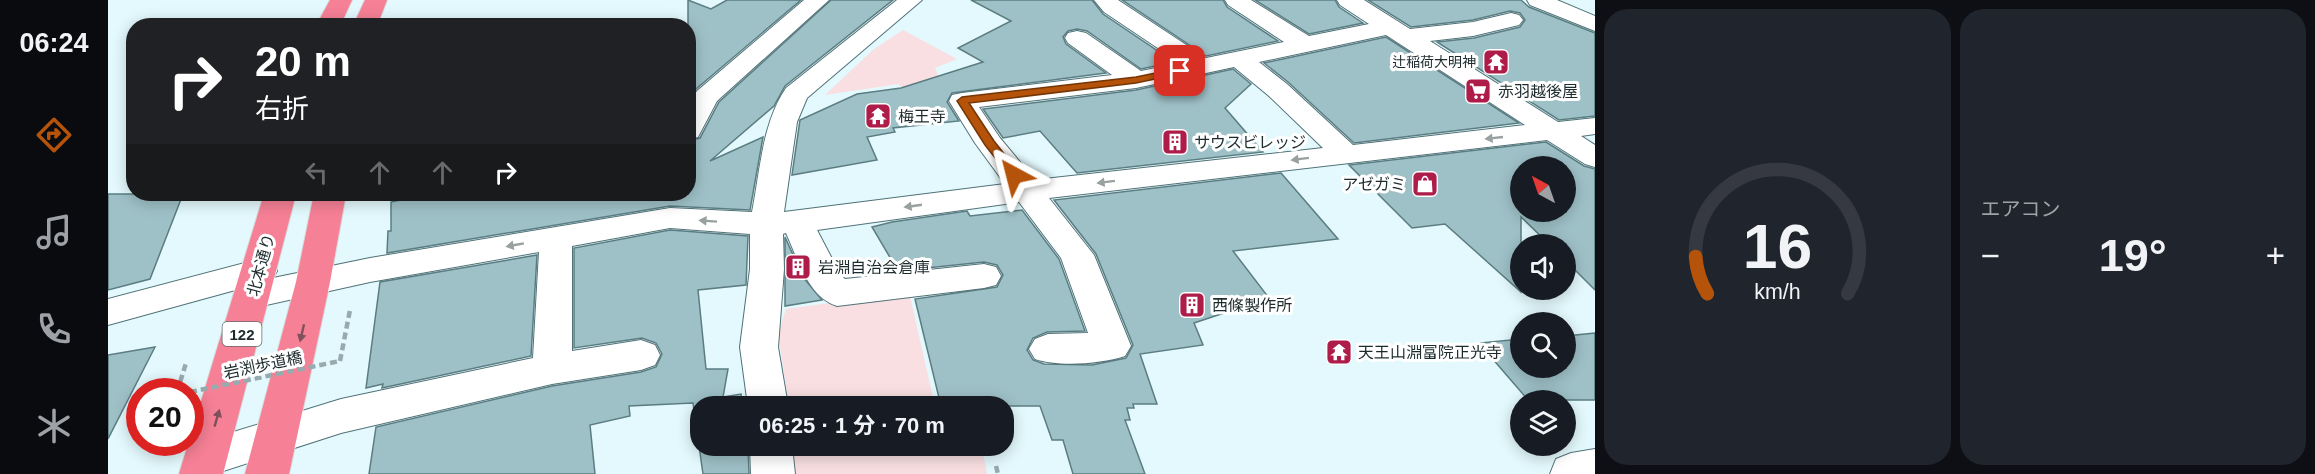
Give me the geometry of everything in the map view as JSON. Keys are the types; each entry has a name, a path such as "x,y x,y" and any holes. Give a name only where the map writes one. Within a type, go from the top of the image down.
{"highway":[{"path":"332,18 341,0"},
{"path":"368,18 376,0"},
{"name":"北本通り","path":"203,466 257,283 278,201"},
{"path":"267,474 314,282 329,201"}],"street":[{"path":"696,116 706,97 818,0"},
{"path":"766,396 759,347 767,269 781,223 783,122 795,94 911,0"},
{"path":"1105,0 1112,8 1202,66"},
{"path":"1236,0 1304,44"},
{"path":"1348,0 1595,158"},
{"path":"1538,0 1595,24"},
{"path":"1048,349 1112,346 1077,255 989,143 962,101 1136,80 1304,44 1398,32 1473,28 1511,20"},
{"path":"1077,38 1136,80"},
{"path":"1237,57 1356,155"},
{"path":"108,312 257,283 314,282 556,237 672,206 781,223 1027,191 1595,126"},
{"path":"781,223 837,293 984,276"},
{"path":"552,369 556,237"},
{"path":"203,466 278,435 341,416 552,369 641,355"},
{"path":"772,456 773,474"},
{"path":"1573,474 1571,472 1595,468"}],"path":[{"name":"岩渕歩道橋","path":"204,389 340,361 352,302"},
{"path":"996,466 998,474"}],"shaded area":[{"path":"903,30 957,59 935,68 952,106 914,114 899,84 825,95 874,49"},
{"path":"909,292 933,396 787,396 778,333 786,309"},
{"path":"794,456 984,456 987,474 794,474"}],"building":[{"path":"688,0 711,9 727,0 801,0 696,89 696,18 688,18"},
{"path":"831,0 893,0 785,86 774,106 710,161 763,137 750,210 670,206 387,253 388,231 391,231 391,202 396,201 696,201 696,139 700,138 719,102"},
{"path":"971,0 1092,0 1103,14 1174,62 1141,69 1087,31 1077,29 1068,31 1063,37 1066,44 1106,73 952,93 947,102 959,121 893,128 895,132 867,137 877,160 792,175 800,120 857,94 901,88 983,62 958,48 1011,21"},
{"path":"1122,0 1223,0 1227,7 1278,41 1206,56"},
{"path":"1255,0 1335,0 1339,7 1363,23 1309,34"},
{"path":"1368,0 1521,0 1529,7 1595,33 1595,116 1559,120 1437,42 1474,38 1520,27 1525,20 1520,13 1510,11 1473,20 1411,27"},
{"path":"1386,37 1519,123 1354,143 1264,63"},
{"path":"1233,69 1251,84 1225,108 1263,152 1077,173 1040,131 1003,138 983,109 1136,90"},
{"path":"1546,142 1568,156 1510,156 1510,222 1521,222 1521,234 1510,234 1510,282 1445,224 1412,228 1349,165"},
{"path":"1576,161 1595,169 1595,290 1576,271 1576,234 1539,234 1526,222 1576,222"},
{"path":"1281,173 1338,239 1233,251 1269,298 1194,323 1203,345 1140,354 1157,404 1133,404 1134,408 1127,408 1130,420 1125,420 1145,474 1073,474 1063,440 1052,440 1040,406 1014,406 1014,396 939,396 915,299 997,287 1003,275 997,265 984,262 898,271 872,227 967,211 970,216 1022,210 1059,259 1085,331 1047,332 1033,338 1027,350 1033,360 1044,364 1092,365 1126,358 1133,345 1096,254 1054,200"},
{"path":"108,194 126,194 126,201 180,201 150,279 108,290"},
{"path":"670,230 748,236 746,285 698,290 706,369 728,369 723,396 690,396 690,403 629,406 630,416 590,425 595,474 369,474 376,427 552,386 641,372 656,367 662,354 656,343 642,338 574,348 574,248"},
{"path":"785,237 803,277 822,300 785,306"},
{"path":"537,255 531,356 382,388 383,384 366,388 380,282"},
{"path":"1595,333 1595,400 1576,400 1576,390 1519,390 1479,343 1510,340 1510,378 1576,378 1576,335"},
{"path":"155,347 139,378 126,378 126,404 108,439 108,355"},
{"path":"700,456 748,456 749,474 703,474"}],"place":[{"name":"辻稲荷大明神","path":"1496,62"},
{"name":"赤羽越後屋","path":"1478,91"},
{"name":"梅王寺","path":"878,116"},
{"name":"サウスビレッジ","path":"1175,142"},
{"name":"アゼガミ","path":"1425,184"},
{"name":"岩淵自治会倉庫","path":"798,267"},
{"name":"西條製作所","path":"1192,305"},
{"name":"天王山淵富院正光寺","path":"1339,352"}],"route":[{"path":"1014,175 989,143 962,101 1136,80 1180,71"}]}
